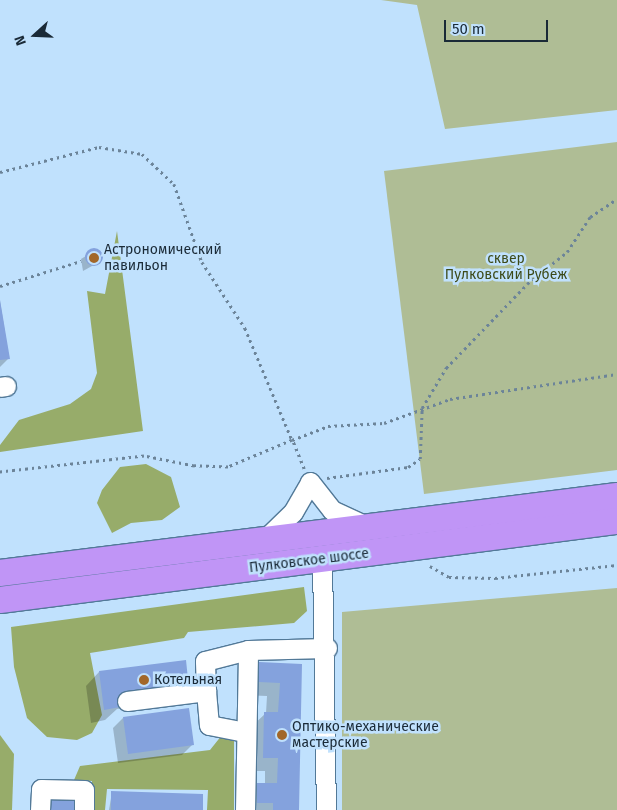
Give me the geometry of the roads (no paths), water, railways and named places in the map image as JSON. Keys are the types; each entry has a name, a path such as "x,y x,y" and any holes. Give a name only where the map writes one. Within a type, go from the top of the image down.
{"highway":[{"name":"Пулковское шоссе","path":"0,573 261,543 617,496"},
{"name":"Пулковское шоссе","path":"0,600 323,571 617,521"}],"lane":[{"path":"261,543 293,512 315,481 332,510 370,528"},
{"path":"323,571 326,648 326,810"},
{"path":"244,732 209,726 205,661 248,650 326,648"},
{"path":"245,810 244,732 248,650"},
{"path":"127,701 206,691"},
{"path":"40,810 41,789 84,790 84,810"}],"place":[{"name":"Астрономический павильон","path":"94,258"},
{"name":"Котельная","path":"144,680"},
{"name":"Оптико-механические мастерские","path":"282,735"}],"park label":[{"name":"сквер Пулковский Рубеж","path":"506,268"}]}
